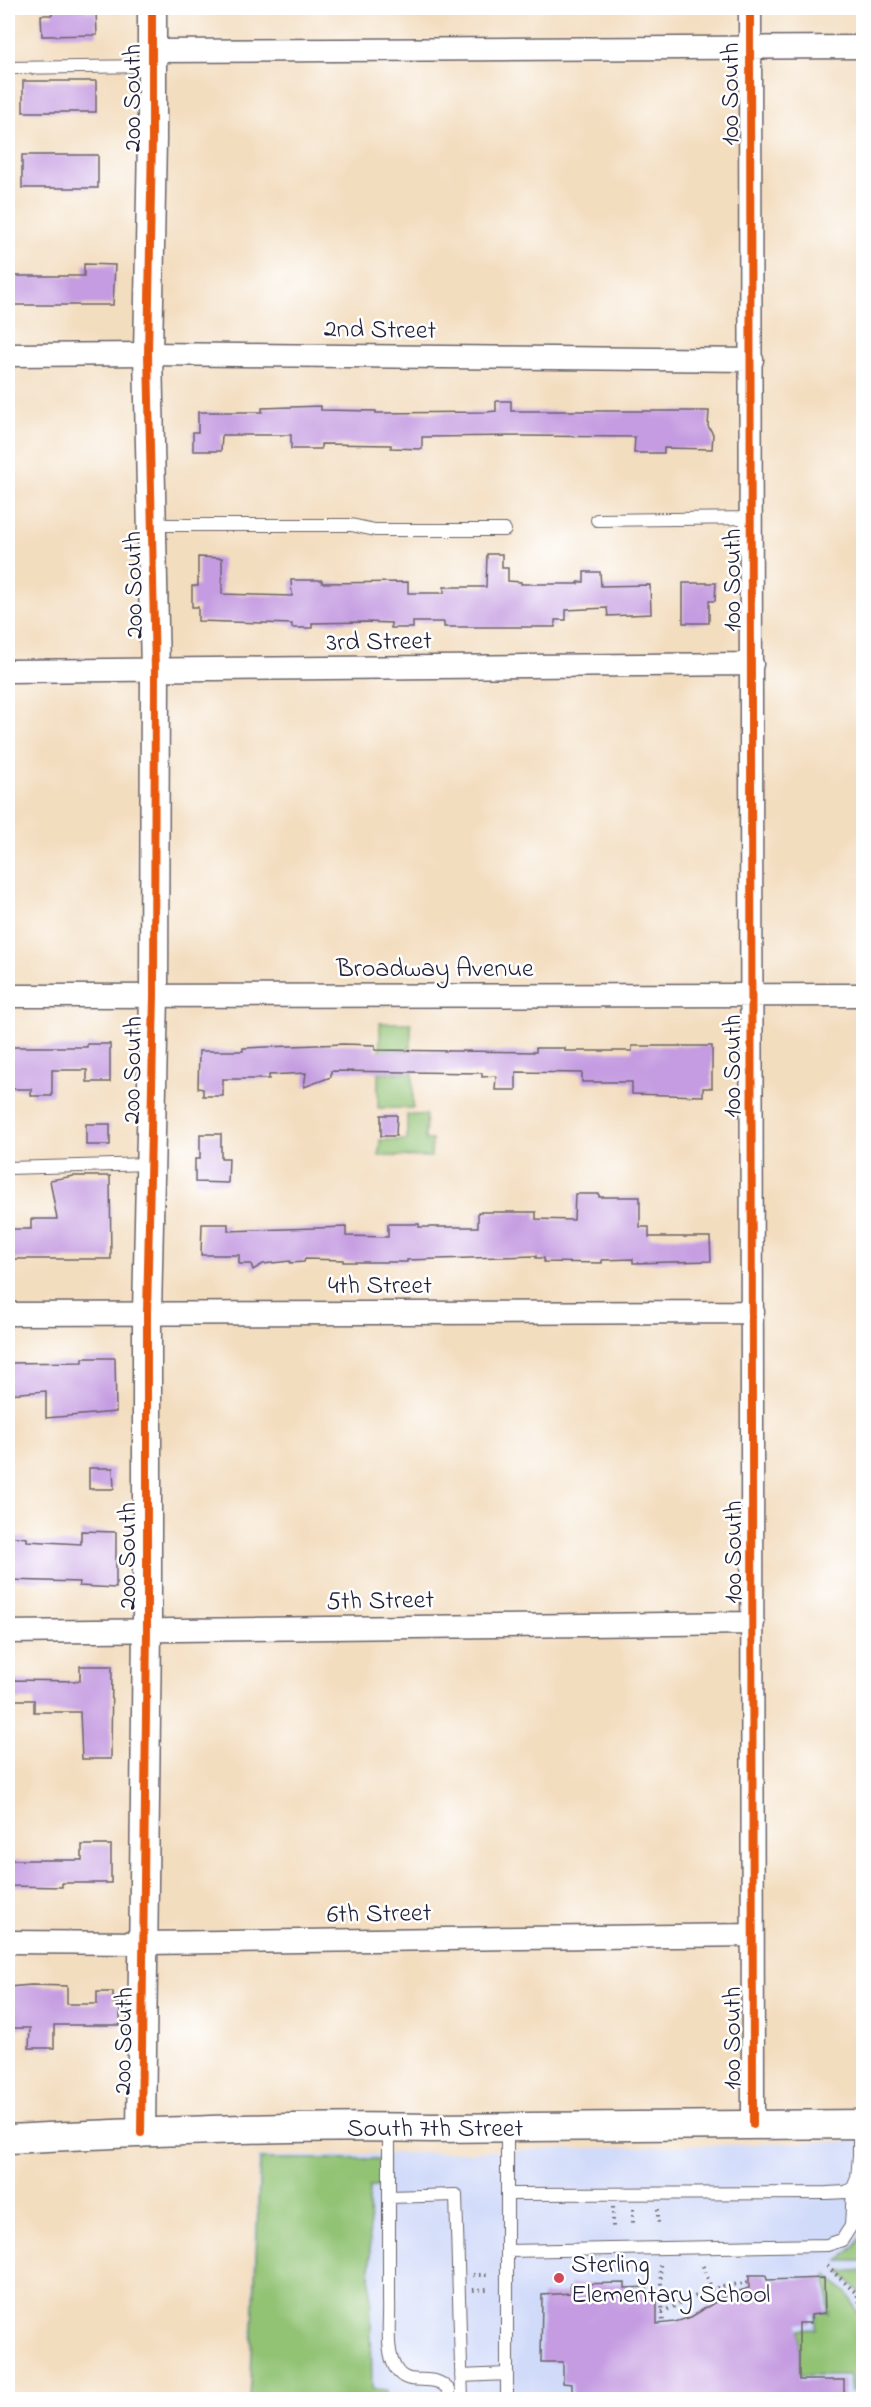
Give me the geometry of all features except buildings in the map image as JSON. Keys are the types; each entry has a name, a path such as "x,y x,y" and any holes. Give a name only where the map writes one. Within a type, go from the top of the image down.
{"street":[{"name":"200 South","path":"141,2133 147,1630 147,1313 154,996 155,671 148,354 152,8"},
{"name":"100 South","path":"750,8 753,2124"},
{"path":"152,58 864,47"},
{"name":"2nd Street","path":"8,355 148,354 752,360"},
{"name":"3rd Street","path":"8,671 752,664"},
{"name":"Broadway Avenue","path":"8,996 864,995"},
{"name":"4th Street","path":"8,1314 753,1312"},
{"name":"5th Street","path":"8,1632 753,1623"},
{"name":"6th Street","path":"8,1942 144,1943 752,1935"},
{"name":"South 7th Street","path":"8,2139 141,2133 389,2127 861,2124"}],"lane":[{"path":"8,68 152,58"},
{"path":"597,520 752,518"},
{"path":"152,525 351,525 375,530 505,530"},
{"path":"8,1168 150,1164"},
{"path":"507,2251 827,2245 842,2240 851,2226 861,2124"},
{"path":"389,2127 390,2344 393,2359 396,2369 404,2377 416,2381 438,2382 448,2390 448,2400"},
{"path":"507,2127 507,2400"},
{"path":"507,2194 827,2193 846,2192 853,2188"},
{"path":"389,2198 456,2196 462,2400"},
{"path":"461,2376 507,2374"}],"path":[{"path":"660,2265 663,2323"},
{"path":"704,2266 716,2301"},
{"path":"827,2266 857,2295 864,2314"},
{"path":"662,2312 674,2309 711,2289 749,2282"}],"shaded area":[{"name":"Sterling Elementary School","path":"863,2141 863,2399 249,2400 258,2157"}],"green space":[{"path":"380,1023 411,1023 411,1047 408,1047 408,1050 380,1053"},
{"path":"413,1072 413,1108 378,1108 378,1073"},
{"path":"407,1115 426,1115 425,1140 432,1140 431,1157 379,1156 380,1140 407,1140"},
{"path":"260,2159 386,2159 385,2187 369,2187 372,2389 386,2390 387,2399 250,2400"},
{"path":"863,2232 863,2261 839,2261 855,2246"},
{"path":"864,2270 863,2300 861,2294 841,2272"},
{"path":"827,2275 849,2296 863,2322 863,2374 859,2391 851,2392 849,2375 799,2375 799,2330 816,2329 816,2314 825,2311 829,2315"}],"cycle path":[{"path":"141,2133 147,1630 147,1313 154,996 155,671 148,354 152,8"},
{"path":"750,8 753,2124"}],"place":[{"name":"Sterling Elementary School","path":"559,2278"}]}
